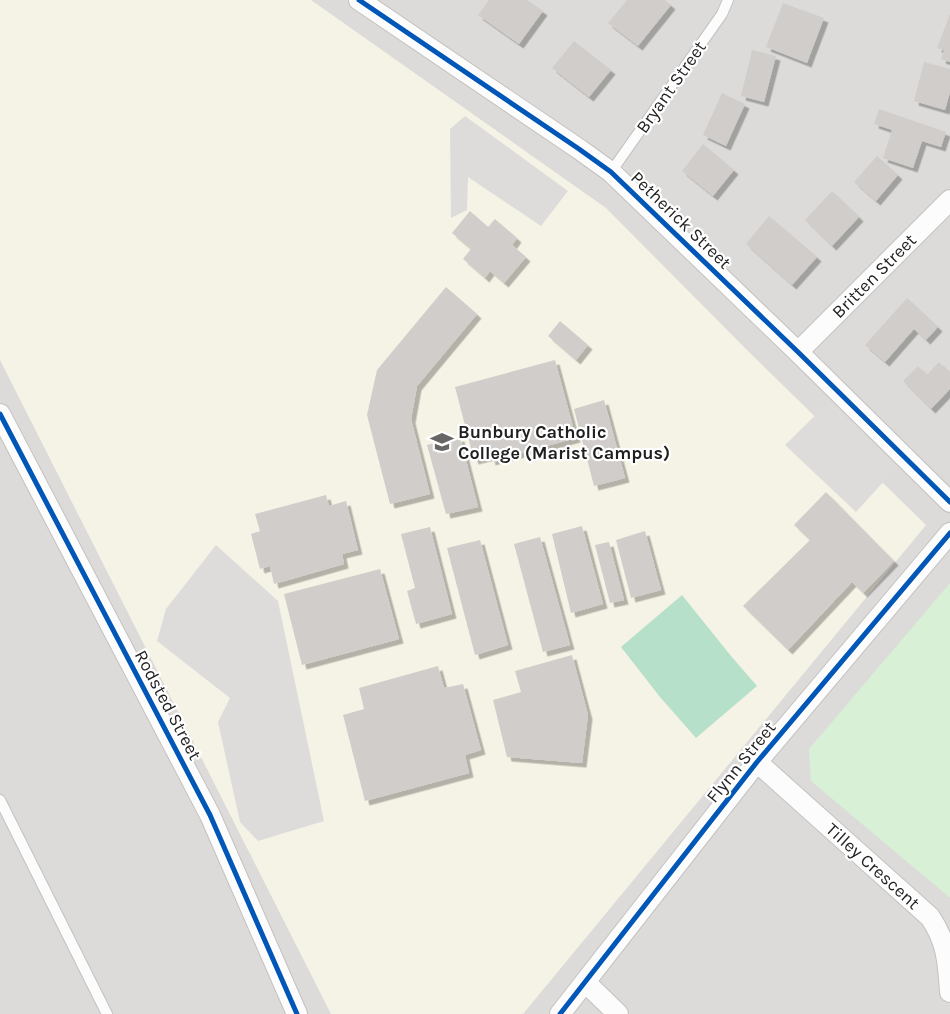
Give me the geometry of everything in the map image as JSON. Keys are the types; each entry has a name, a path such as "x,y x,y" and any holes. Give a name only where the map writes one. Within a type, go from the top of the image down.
{"street":[{"name":"Petherick Street","path":"359,0 611,172 950,502"},
{"name":"Britten Street","path":"798,352 950,200"},
{"name":"Rodsted Street","path":"0,414 210,815 297,1014"},
{"name":"Flynn Street","path":"560,1014 756,762 950,533"},
{"name":"Tilley Crescent","path":"756,762 930,916 944,942 948,959 950,992"},
{"path":"585,982 618,1014"}],"lane":[{"name":"Bryant Street","path":"611,172 722,14 728,0"},
{"path":"0,800 107,1014"}],"shaded area":[{"name":"Bunbury Catholic College (Marist Campus)","path":"0,0 950,0 950,1014 0,1014"},
{"name":"Bunbury Catholic College (Marist Campus)","path":"0,0 311,0 606,208 749,352 926,525 523,1014 331,1014 0,360"},
{"path":"465,116 568,191 541,226 468,177 467,210 451,218 450,129"},
{"path":"830,401 896,468 856,512 785,445"},
{"path":"216,545 278,601 324,821 258,841 240,822 218,722 230,698 157,641 166,609"}],"green space":[{"path":"950,583 949,897 811,781 809,749"},
{"path":"682,595 757,686 696,738 660,697 621,647"}],"building":[{"path":"489,0 527,0 543,11 519,44 478,15"},
{"path":"627,0 665,0 671,5 638,46 608,23"},
{"path":"783,3 824,18 807,63 766,47"},
{"path":"950,14 950,62 941,59 944,50 937,48"},
{"path":"574,41 611,70 589,97 552,68"},
{"path":"752,50 776,56 764,102 741,96"},
{"path":"924,62 950,69 950,92 945,110 914,101"},
{"path":"722,93 745,104 726,146 703,135"},
{"path":"879,109 946,132 941,147 922,141 913,168 883,158 892,130 874,124"},
{"path":"703,144 734,170 713,196 682,171"},
{"path":"877,156 898,175 876,201 854,182"},
{"path":"832,191 859,217 832,246 805,220"},
{"path":"470,211 488,227 495,219 517,238 512,245 526,257 504,283 490,271 485,278 463,259 471,249 452,233"},
{"path":"769,216 817,257 792,285 746,244"},
{"path":"446,287 477,314 417,386 411,419 430,494 390,504 367,415 377,370"},
{"path":"907,298 938,327 926,340 914,329 885,362 865,345"},
{"path":"560,321 588,345 576,360 548,336"},
{"path":"555,360 576,438 491,461 490,456 474,460 455,387"},
{"path":"939,362 950,373 950,389 931,409 903,381 918,366 927,375"},
{"path":"604,400 625,478 594,486 574,409"},
{"path":"460,437 478,507 446,514 427,445"},
{"path":"826,492 894,561 863,593 852,582 788,650 743,606 810,540 794,525"},
{"path":"326,495 329,506 346,501 358,550 342,554 344,564 274,584 270,566 260,569 251,534 260,531 255,514"},
{"path":"582,526 603,604 571,613 552,534"},
{"path":"430,527 452,614 416,624 407,591 415,588 401,534"},
{"path":"645,531 661,590 631,598 616,540"},
{"path":"540,537 570,645 543,652 514,544"},
{"path":"480,540 508,645 475,655 447,548"},
{"path":"609,542 624,600 610,603 595,545"},
{"path":"380,569 399,639 302,665 284,594"},
{"path":"572,655 588,715 582,763 507,757 493,700 521,692 515,671"},
{"path":"438,666 444,688 463,684 481,750 465,755 469,773 365,801 343,715 364,709 359,688"}],"cycle path":[{"path":"359,0 611,172 950,502"},
{"path":"0,414 210,815 297,1014"},
{"path":"560,1014 757,762 950,533"}],"place":[{"name":"Bunbury Catholic College (Marist Campus)","path":"442,442"}]}
